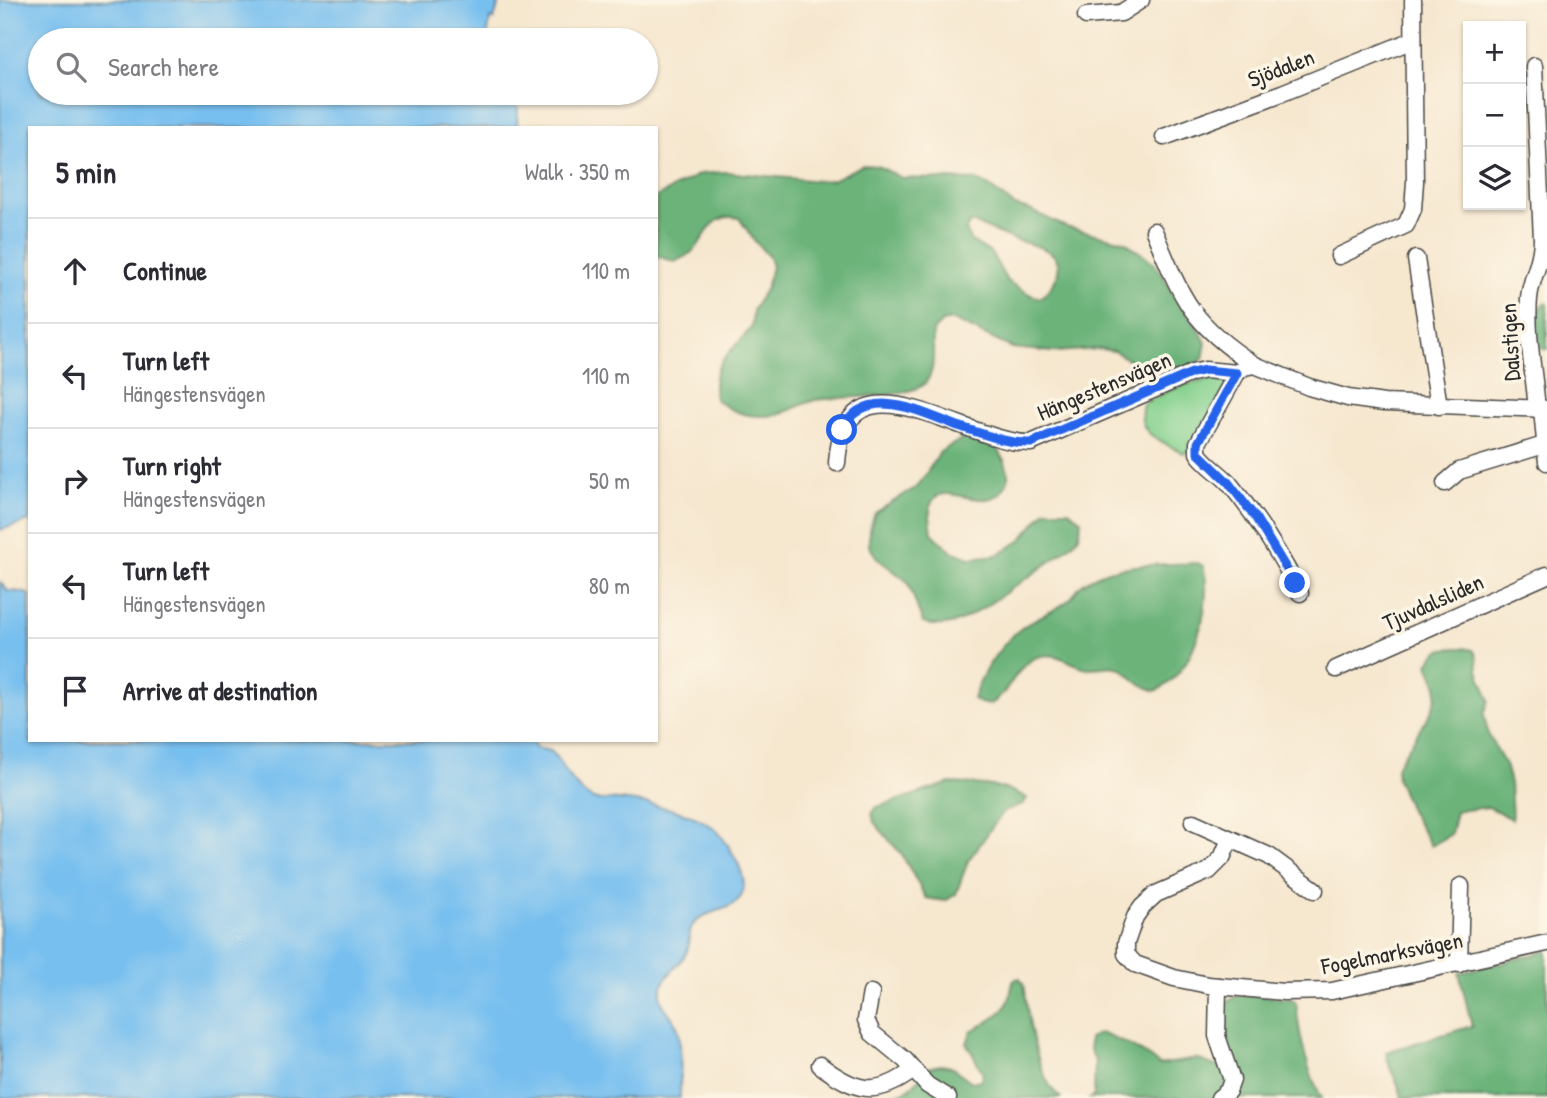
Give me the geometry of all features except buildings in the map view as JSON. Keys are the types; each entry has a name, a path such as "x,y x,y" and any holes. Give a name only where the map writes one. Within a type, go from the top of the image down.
{"street":[{"path":"1086,16 1121,13 1141,0"},
{"path":"1339,256 1406,225 1413,209 1413,0"},
{"name":"Sjödalen","path":"1164,137 1413,40"},
{"name":"Dalstigen","path":"1534,66 1542,239 1541,260 1530,292 1529,312 1547,462"},
{"path":"1154,231 1188,307 1228,348 1255,365 1306,386 1348,398 1384,403 1542,409"},
{"path":"1416,259 1439,406"},
{"name":"Hängestensvägen","path":"837,463 840,438 846,422 857,411 869,406 902,406 997,438 1031,443 1192,373 1205,370 1237,373 1244,367 1255,365"},
{"path":"1237,373 1198,443 1198,453 1228,482 1255,517 1300,593"},
{"path":"1446,483 1459,471 1544,445"},
{"name":"Tjuvdalsliden","path":"1336,669 1547,575"},
{"path":"1194,822 1269,856 1315,890"},
{"name":"Fogelmarksvägen","path":"1230,839 1222,858 1209,871 1149,899 1135,917 1126,943 1126,954 1135,964 1192,983 1284,992 1332,991 1547,943"},
{"path":"1460,964 1461,886"},
{"path":"1218,986 1217,1036 1232,1080 1228,1091 1219,1098"},
{"path":"871,993 866,1020 869,1027 905,1060 927,1085 947,1098"},
{"path":"820,1065 852,1087 873,1092 884,1090 903,1080 912,1071"}],"green space":[{"path":"863,165 878,166 902,178 974,180 988,186 1015,206 1066,227 1124,241 1153,262 1162,274 1206,343 1203,359 1189,367 1158,372 1146,370 1114,351 1100,349 1054,352 1012,348 953,320 942,322 933,331 931,372 925,383 919,387 884,395 815,400 772,416 751,415 732,410 715,399 716,374 724,358 752,326 753,310 766,288 772,267 769,257 739,218 731,217 713,224 695,250 683,258 674,262 658,258 658,196 700,174 724,172 832,180","holes":["971,222 1038,246 1057,259 1057,276 1052,286 1040,298 1007,281 991,253 970,240 966,229"]},
{"path":"1547,303 1547,349 1542,349 1534,324 1541,306"},
{"path":"1230,379 1190,450 1184,453 1146,430 1142,415 1143,404 1185,385"},
{"path":"962,439 987,440 1001,454 1008,473 1006,485 999,494 991,498 952,494 936,497 930,509 932,533 951,551 970,558 997,555 1020,541 1046,510 1069,510 1081,520 1080,534 1043,567 969,616 946,625 923,623 908,582 878,559 869,546 869,530 875,513 918,486 940,452"},
{"path":"1198,563 1203,566 1206,581 1203,617 1190,654 1169,683 1155,691 1120,668 1087,668 1047,655 1030,661 992,703 984,704 973,699 988,667 1011,637 1029,623 1065,603 1086,582 1119,568"},
{"path":"1442,650 1473,650 1477,656 1478,670 1489,700 1484,714 1488,734 1505,765 1510,783 1512,819 1489,807 1456,811 1451,834 1431,846 1410,810 1397,779 1396,767 1431,712 1436,698 1437,686 1428,664 1435,654"},
{"path":"950,783 999,787 1027,798 1023,804 1003,812 968,861 956,894 945,901 926,898 902,855 874,822 872,813 877,807"},
{"path":"1547,951 1547,1098 1402,1098 1386,1052 1472,1026 1459,973"},
{"path":"1020,978 1042,1068 1054,1092 1062,1098 886,1098 908,1090 930,1067 951,1067 972,1082 981,1080 983,1073 967,1044 971,1031 1004,1009 1014,980"},
{"path":"1237,996 1292,999 1296,1002 1304,1052 1322,1098 1090,1098 1094,1095 1095,1061 1089,1038 1100,1033 1131,1046 1159,1065 1197,1059 1218,1067 1222,1065 1227,1050 1227,1002"}],"water":[{"path":"0,0 500,0 494,19 490,18 489,28 28,28 28,105 517,105 518,109 517,126 28,126 28,522 0,530"},
{"path":"0,582 8,591 28,594 28,742 533,742 536,748 551,751 575,784 593,799 660,806 703,821 722,837 742,873 743,892 739,900 696,921 691,928 685,956 662,985 662,1002 676,1024 679,1035 680,1098 0,1098"}],"route":[{"path":"842,430 850,416 862,408 891,404 997,438 1031,443 1192,373 1205,370 1237,373 1198,443 1198,453 1228,482 1255,517 1295,583"}]}
